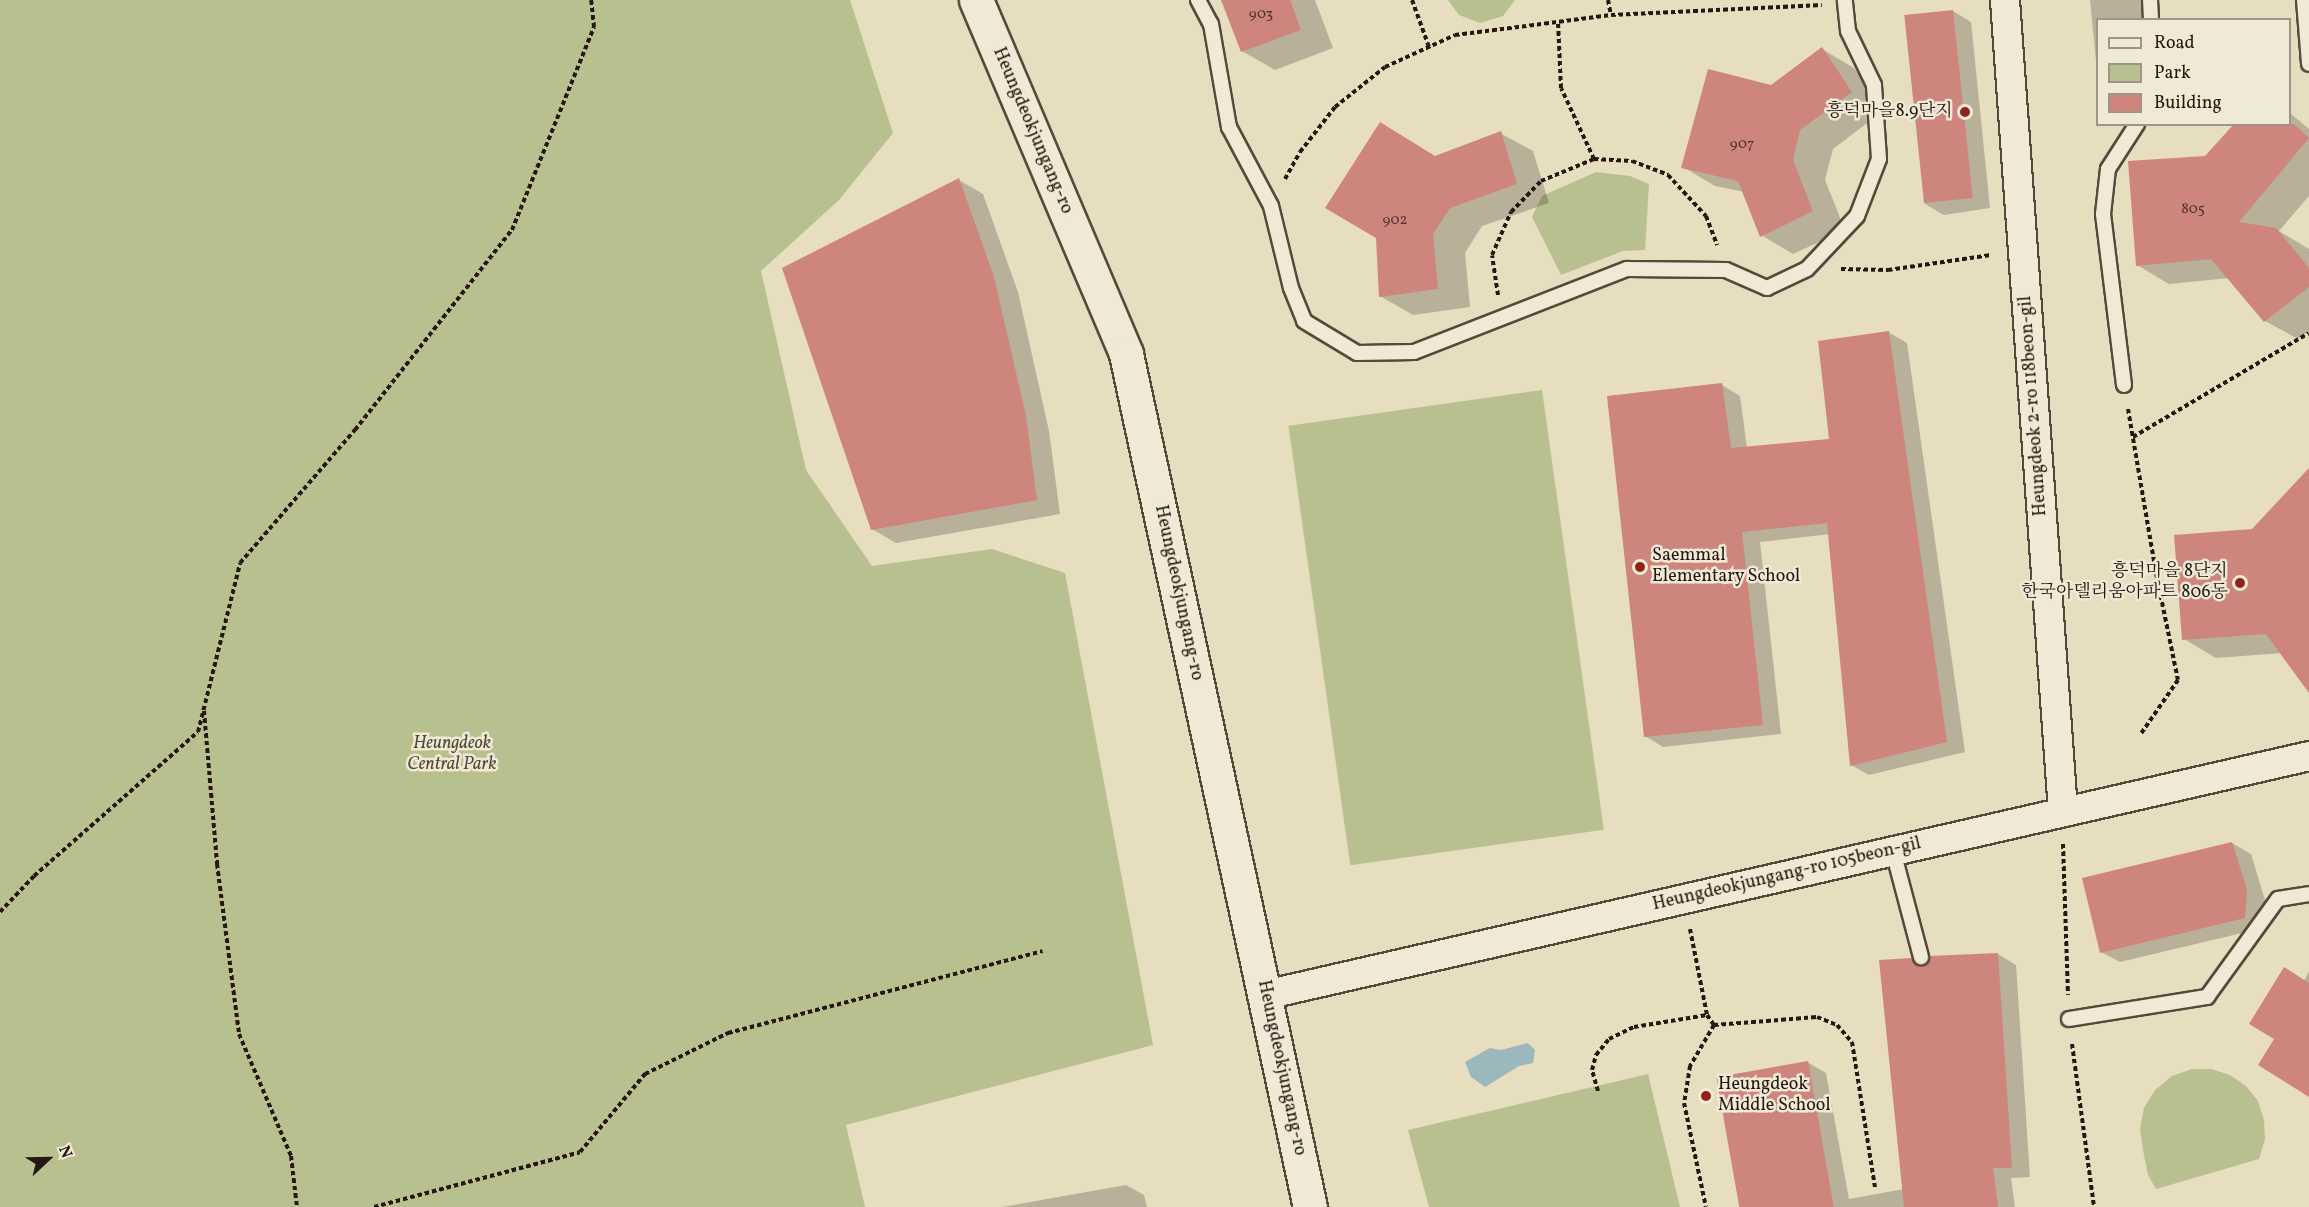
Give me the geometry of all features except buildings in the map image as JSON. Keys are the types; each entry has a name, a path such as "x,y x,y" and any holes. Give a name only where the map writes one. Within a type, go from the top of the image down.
{"street":[{"name":"Heungdeokjungang-ro","path":"976,0 1126,354 1310,1207"},
{"name":"Heungdeok 2-ro 118beon-gil","path":"2005,0 2063,812"},
{"name":"Heungdeokjungang-ro 105beon-gil","path":"1265,995 2309,756"}],"lane":[{"path":"1198,0 1211,24 1229,127 1271,206 1292,288 1304,321 1357,354 1414,352 1627,269 1726,270 1767,288 1807,269 1857,216 1879,159 1874,85 1848,31 1845,2"},
{"path":"2150,0 2151,18"},
{"path":"2304,0 2309,64"},
{"path":"2124,385 2103,214 2108,169 2136,126"},
{"path":"1893,851 1921,957"},
{"path":"2069,1018 2206,997 2278,899 2309,894"}],"path":[{"path":"0,912 34,876 198,732 240,563 355,430 512,230 594,27 591,0"},
{"path":"1412,0 1429,47"},
{"path":"1608,0 1611,15"},
{"path":"1271,206 1300,152 1335,107 1385,67 1455,35 1611,15 1845,2"},
{"path":"1558,21 1561,88 1594,159"},
{"path":"1501,317 1492,255 1511,212 1541,181 1594,159 1632,161 1668,174 1706,216 1726,270"},
{"path":"1807,269 1888,270 2023,250"},
{"path":"2133,437 2309,333"},
{"path":"2124,385 2156,573 2178,680 2140,735"},
{"path":"204,707 217,864 239,1034 291,1156 297,1207"},
{"path":"1683,899 1707,1015 1714,1025"},
{"path":"374,1207 580,1152 645,1074 728,1033 1043,951"},
{"path":"1598,1091 1592,1070 1596,1054 1609,1039 1634,1027 1707,1015"},
{"path":"1714,1025 1817,1017 1837,1025 1852,1042 1875,1188"},
{"path":"1706,1207 1684,1103 1690,1066 1714,1025"}],"green space":[{"name":"Heungdeok Central Park","path":"0,0 850,0 893,133 839,200 761,271 806,470 872,566 992,549 1065,573 1153,1045 846,1125 865,1207 0,1207"},
{"path":"1448,0 1515,0 1503,16 1480,23 1459,15"},
{"path":"1596,172 1630,176 1649,184 1645,250 1623,251 1561,275 1532,217 1542,196"},
{"path":"1542,390 1604,830 1350,865 1288,426"},
{"path":"2192,1069 2211,1069 2230,1075 2246,1086 2258,1101 2264,1120 2265,1139 2259,1159 2156,1189 2148,1175 2143,1150 2140,1129 2144,1108 2155,1090 2172,1076"},
{"path":"1648,1074 1680,1207 1429,1207 1408,1130"}],"water":[{"path":"1528,1043 1535,1050 1533,1063 1519,1066 1485,1087 1471,1077 1465,1062 1490,1048 1501,1050"}],"place":[{"name":"흥덕마을8.9단지","path":"1965,112"},
{"name":"Saemmal Elementary School","path":"1640,567"},
{"name":"흥덕마을 8단지 한국아델리움아파트 806동","path":"2240,583"},
{"name":"Heungdeok Middle School","path":"1706,1096"}]}
